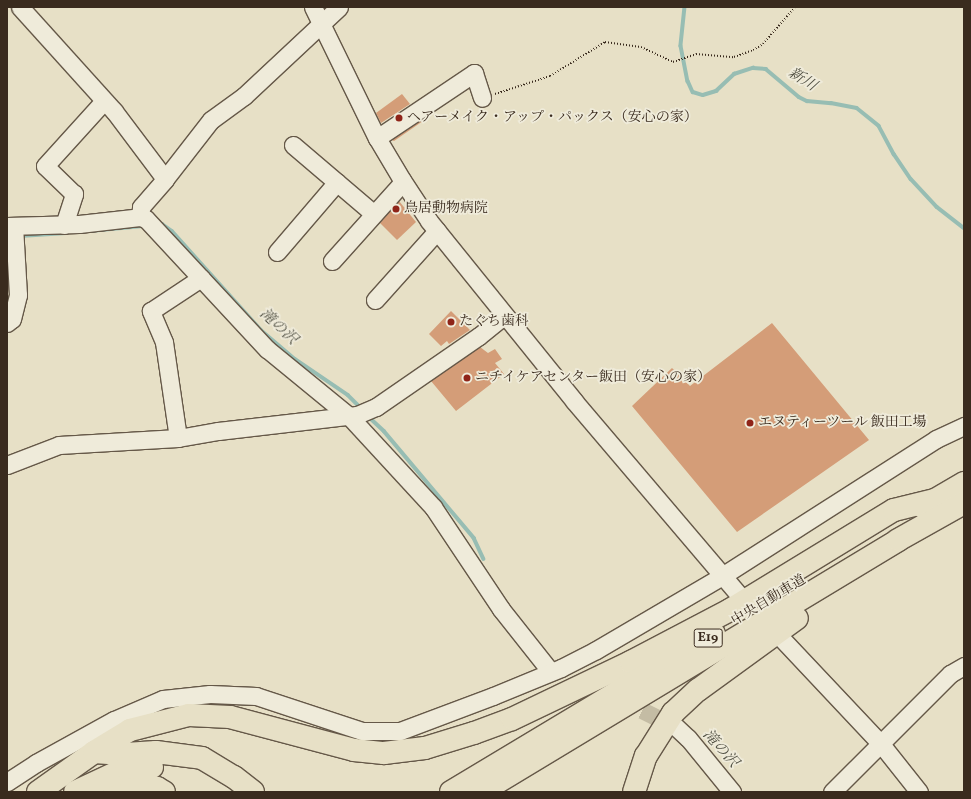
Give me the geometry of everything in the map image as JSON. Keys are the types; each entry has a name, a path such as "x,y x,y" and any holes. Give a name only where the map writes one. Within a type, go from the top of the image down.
{"highway":[{"name":"中央自動車道","path":"451,792 964,483"},
{"path":"38,792 94,752 130,730 189,715 230,717 354,750 384,753 425,748 512,719 632,662 730,610 894,510 934,500"},
{"name":"中央自動車道","path":"481,792 891,544 964,503"},
{"path":"634,792 646,756 673,713 698,690 811,608 964,509"},
{"path":"94,752 126,754 156,752 202,758 234,777 253,792"},
{"path":"75,792 126,768 169,767 189,769 209,778 231,792"},
{"path":"102,780 132,782 157,788 164,792"}],"street":[{"path":"20,7 104,101 165,179"},
{"path":"313,7 376,138 403,182 437,231 579,407 740,596"},
{"path":"339,7 244,96 211,120 141,207 148,222 267,349 359,414 433,507 501,610 556,670 582,680"},
{"path":"376,138 474,74 482,98"},
{"path":"64,224 74,194 45,166 104,101"},
{"path":"293,145 374,214"},
{"path":"277,252 337,182"},
{"path":"332,261 403,182"},
{"path":"7,323 12,319 18,295 12,231 64,224 148,222"},
{"path":"375,300 437,231"},
{"path":"178,438 164,342 151,311 201,278"},
{"path":"7,465 59,445 178,438 218,431 359,414 479,336 505,314"},
{"path":"7,782 36,763 114,720 163,699 210,694 256,696 362,731 400,730 493,696 556,670 596,650 722,576 936,439 964,426"},
{"path":"782,640 881,744 920,792"},
{"path":"832,792 881,744 961,674"},
{"path":"676,727 688,738 732,792"}],"path":[{"path":"482,98 550,76 605,42 641,47 673,62 696,54 734,57 763,44 794,7"}],"building":[{"path":"402,94 410,104 381,123 376,113"},
{"path":"422,120 423,121 394,141 392,140"},
{"name":"鳥居動物病院","path":"399,201 416,222 397,240 380,223"},
{"name":"たぐち歯科","path":"451,311 470,330 449,344 447,341 441,346 429,334"},
{"name":"エヌティーツール 飯田工場","path":"772,323 869,440 737,532 632,406 672,368 690,386"},
{"name":"ニチイケアセンター飯田（安心の家）","path":"480,347 488,353 495,349 502,359 495,363 504,374 456,411 431,381"}],"waterway":[{"name":"新川","path":"685,7 681,46 688,81 693,92 703,95 716,91 734,74 753,68 766,69 799,97 807,101 831,103 857,108 879,126 894,154 911,179 937,207 964,228"},
{"name":"滝の沢","path":"157,224 162,224 172,231 261,330 295,359 348,395 361,408"},
{"name":"滝の沢","path":"90,231 143,226"},
{"name":"滝の沢","path":"20,236 66,233"},
{"name":"滝の沢","path":"368,416 384,431 474,538 484,559"}],"tunnel":[{"path":"620,699 676,727"}],"place":[{"name":"ヘアーメイク・アップ・パックス（安心の家）","path":"399,118"},
{"name":"鳥居動物病院","path":"396,209"},
{"name":"たぐち歯科","path":"451,322"},
{"name":"ニチイケアセンター飯田（安心の家）","path":"467,378"},
{"name":"エヌティーツール 飯田工場","path":"750,423"}]}
